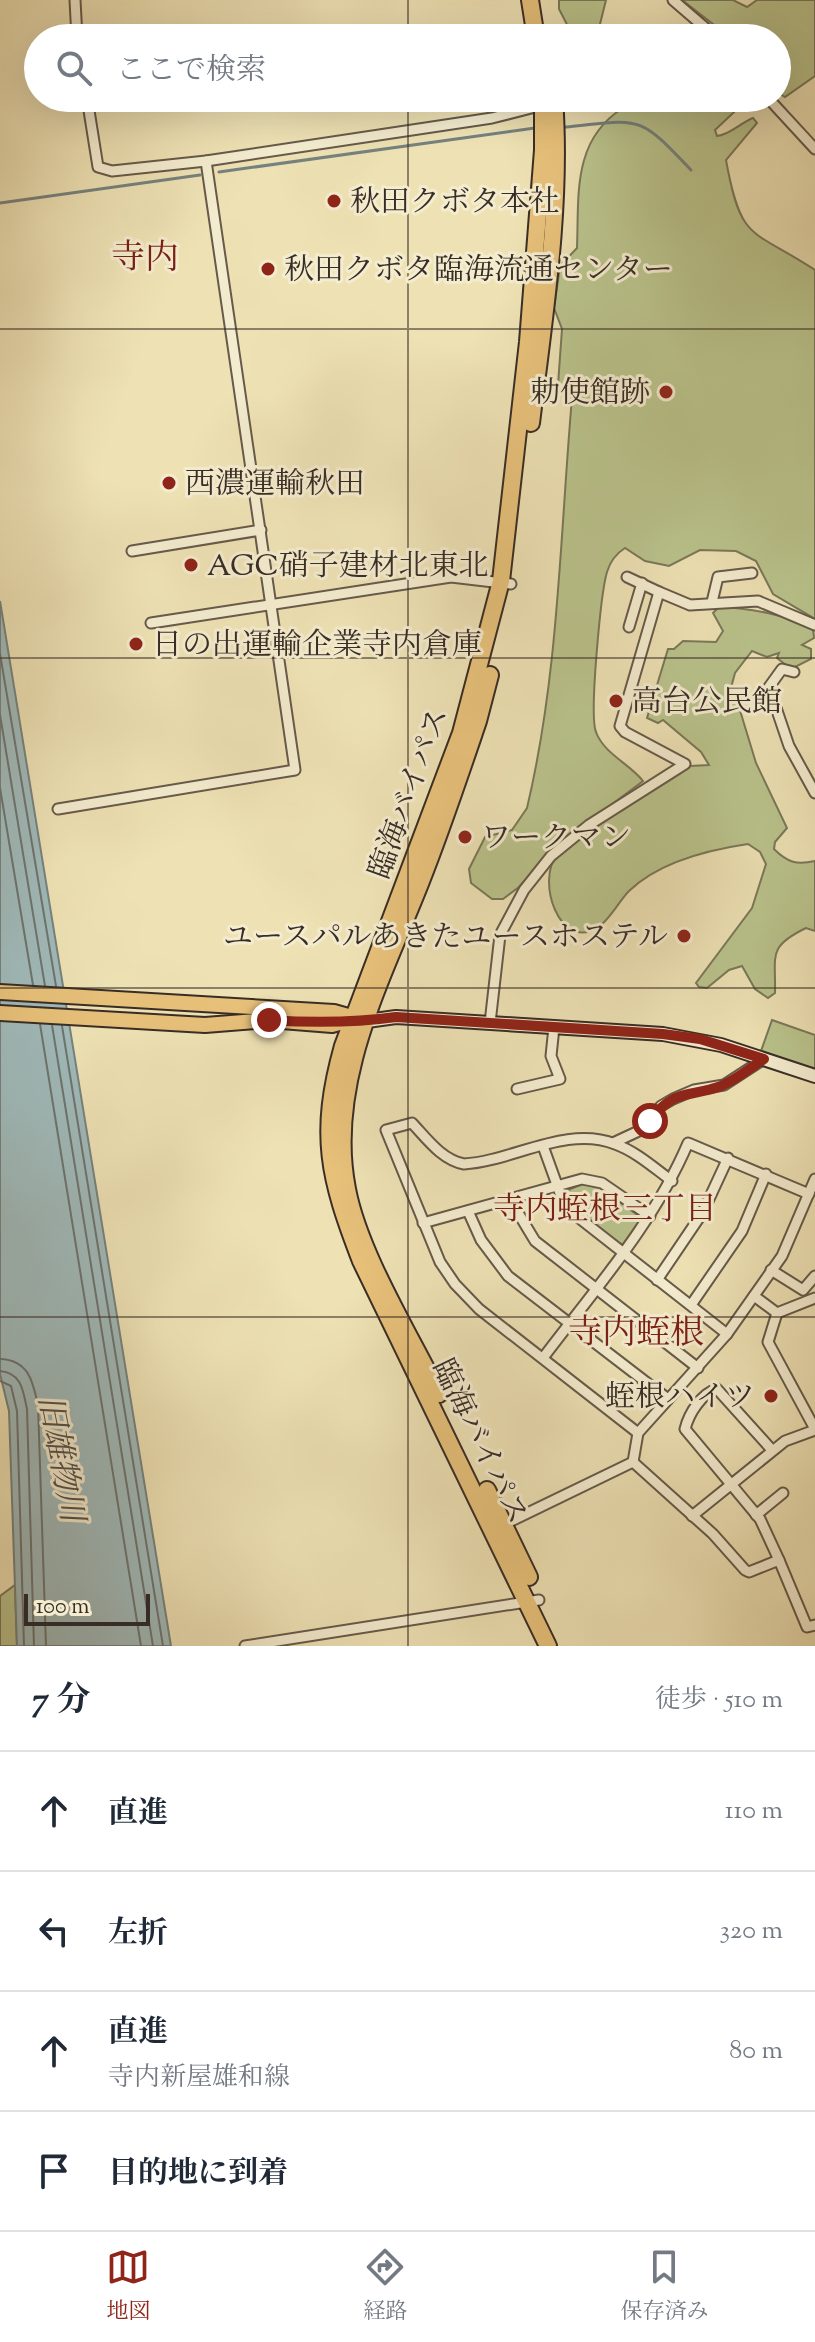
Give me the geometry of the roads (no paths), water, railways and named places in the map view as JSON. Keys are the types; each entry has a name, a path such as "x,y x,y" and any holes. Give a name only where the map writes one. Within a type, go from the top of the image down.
{"highway":[{"path":"530,0 534,24"},
{"path":"542,0 546,24"},
{"name":"臨海バイパス","path":"550,112 556,156 548,277 506,583 478,721 361,1020 336,1073 328,1146 335,1195 376,1291 560,1646"},
{"name":"臨海バイパス","path":"361,1020 345,1095 342,1144 347,1191 370,1252 505,1524 548,1646"}],"main road":[{"path":"0,992 334,1012 361,1020"},
{"path":"0,1013 205,1025 269,1020 332,1025 361,1020"}],"street":[{"path":"75,0 76,24"},
{"path":"673,0 701,24"},
{"path":"89,112 98,167 112,171 206,161 492,118 512,112"},
{"path":"781,112 815,149"},
{"path":"58,809 295,770 206,161"},
{"path":"132,551 261,530"},
{"path":"712,602 718,577 752,573"},
{"path":"151,623 451,577 506,583"},
{"path":"627,577 690,605 758,601 815,625"},
{"path":"629,627 642,583"},
{"path":"490,1023 500,935 524,890 551,856 589,825 685,764 625,732 620,726 659,592"},
{"path":"794,672 782,669 769,687 789,746 815,793"},
{"path":"361,1020 396,1017 700,1039 815,1076"},
{"path":"517,1089 560,1079 551,1056 554,1027"},
{"path":"613,1143 643,1129 661,1106 673,1099 694,1090 724,1085 764,1059"},
{"path":"638,1433 479,1309 455,1284 440,1262 386,1130 412,1123 443,1155 453,1162 464,1164 571,1139 613,1143 634,1153 672,1181"},
{"path":"543,1358 650,1216 672,1181 688,1143 809,1194"},
{"path":"543,1146 556,1189 576,1217 727,1334"},
{"path":"657,1280 703,1212 728,1158"},
{"path":"691,1305 742,1231 766,1174"},
{"path":"423,1223 591,1179 650,1216"},
{"path":"633,1462 638,1433 727,1334 782,1256 815,1179"},
{"path":"511,1201 535,1241 698,1368"},
{"path":"468,1211 481,1240 508,1276 668,1399"},
{"path":"771,1270 803,1290 812,1299 815,1311"},
{"path":"803,1290 815,1276"},
{"path":"754,1296 777,1313"},
{"path":"777,1313 812,1299"},
{"path":"692,1516 772,1450 793,1436 815,1430 768,1342 777,1313"},
{"path":"772,1450 714,1388 698,1401 685,1429 756,1515 807,1627 815,1625"},
{"path":"505,1524 633,1462"},
{"path":"633,1462 745,1570 779,1560"},
{"path":"756,1515 783,1493"},
{"path":"245,1646 534,1601"}],"water":[{"name":"旧雄物川","path":"0,601 171,1646 17,1646 9,1411 0,1374"}],"waterway":[{"path":"566,127 610,122 637,124 660,139 691,170"},
{"path":"219,172 535,128"},
{"path":"0,203 200,175"}],"place":[{"name":"秋田クボタ本社","path":"334,201"},
{"name":"秋田クボタ臨海流通センター","path":"268,269"},
{"name":"勅使館跡","path":"666,392"},
{"name":"西濃運輸秋田","path":"169,483"},
{"name":"AGC硝子建材北東北","path":"191,565"},
{"name":"日の出運輸企業寺内倉庫","path":"136,644"},
{"name":"高台公民館","path":"616,701"},
{"name":"ワークマン","path":"465,837"},
{"name":"ユースパルあきたユースホステル","path":"684,936"},
{"name":"蛭根ハイツ","path":"771,1396"}],"district":[{"name":"寺内","path":"145,256"},
{"name":"寺内蛭根三丁目","path":"605,1208"},
{"name":"寺内蛭根","path":"636,1331"}]}
